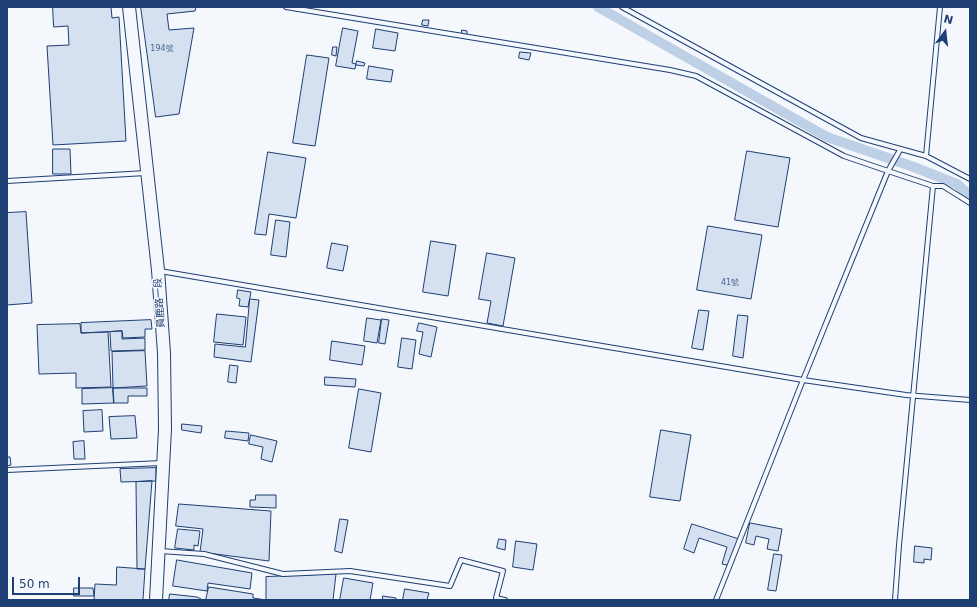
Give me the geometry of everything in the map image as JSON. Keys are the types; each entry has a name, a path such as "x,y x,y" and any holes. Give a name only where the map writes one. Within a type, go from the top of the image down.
{"main road":[{"name":"員鹿路一段","path":"129,7 158,270 164,353 165,429 156,600"}],"lane":[{"path":"286,7 670,70 696,76 844,156 933,186 943,186 970,203"},
{"path":"622,7 861,138 926,156 970,179"},
{"path":"926,156 940,7"},
{"path":"716,600 888,171 900,150"},
{"path":"7,181 147,173"},
{"path":"895,600 933,186"},
{"path":"158,270 803,380 913,396 970,400"},
{"path":"7,470 163,463"},
{"path":"158,551 204,554 283,574 350,571 450,586 461,560 503,572 496,598 505,600"}],"building":[{"path":"53,7 111,7 112,18 119,17 126,141 53,145 47,46 69,45 68,26 54,27"},
{"path":"141,7 196,7 195,11 167,14 169,30 194,28 179,114 156,117"},
{"path":"423,20 429,20 428,26 422,25"},
{"path":"343,28 358,31 352,63 356,64 355,69 336,66"},
{"path":"376,29 398,33 395,51 373,48"},
{"path":"462,30 467,31 467,35 462,34"},
{"path":"333,47 337,47 336,56 332,55"},
{"path":"520,52 531,53 529,60 519,58"},
{"path":"307,55 329,58 315,146 293,143"},
{"path":"357,61 365,63 364,66 356,65"},
{"path":"369,66 393,70 391,82 367,79"},
{"path":"53,149 70,149 71,174 53,174"},
{"path":"747,151 790,158 778,227 735,220"},
{"path":"268,152 306,158 296,218 269,214 266,235 255,234"},
{"path":"26,212 32,303 7,305 7,213"},
{"path":"276,220 290,222 286,257 271,255"},
{"path":"708,226 762,235 751,299 697,290"},
{"path":"431,241 456,245 448,296 423,292"},
{"path":"332,243 348,246 343,271 327,268"},
{"path":"487,253 515,258 503,326 487,323 491,301 479,299"},
{"path":"238,290 251,292 248,307 239,306 240,299 237,298"},
{"path":"250,299 259,300 251,362 214,357 215,344 245,347"},
{"path":"699,310 709,311 703,350 692,348"},
{"path":"217,314 246,317 243,345 214,342"},
{"path":"738,315 748,316 743,358 733,356"},
{"path":"367,318 381,320 377,343 364,341"},
{"path":"382,319 389,320 385,344 379,343"},
{"path":"151,320 152,329 145,329 145,337 123,338 122,331 81,333 81,323"},
{"path":"419,323 437,327 431,357 419,354 423,332 417,331"},
{"path":"80,324 81,333 108,332 111,387 76,388 76,373 39,374 37,325"},
{"path":"122,331 122,339 145,338 145,350 111,351 110,332"},
{"path":"402,338 416,340 412,369 398,367"},
{"path":"332,341 365,346 362,365 330,360"},
{"path":"145,351 147,386 113,388 112,352"},
{"path":"230,365 238,366 236,383 228,382"},
{"path":"325,377 356,379 355,387 325,385"},
{"path":"113,388 114,403 82,404 82,389"},
{"path":"113,388 147,388 147,396 128,396 128,403 114,403"},
{"path":"359,389 381,393 371,452 349,448"},
{"path":"102,410 103,431 84,432 83,411"},
{"path":"135,416 137,438 111,439 109,417"},
{"path":"182,424 202,426 201,433 182,430"},
{"path":"661,430 691,435 680,501 650,497"},
{"path":"226,431 249,433 248,441 225,438"},
{"path":"251,435 277,441 272,462 261,459 263,447 249,444"},
{"path":"84,441 85,459 74,459 73,442"},
{"path":"7,457 10,457 11,465 7,466"},
{"path":"156,468 156,481 121,482 120,469"},
{"path":"152,481 145,569 137,569 136,482"},
{"path":"256,495 276,495 276,508 250,507 250,500 255,500"},
{"path":"179,504 271,511 269,561 200,552 203,529 176,526"},
{"path":"340,519 348,520 342,553 335,551"},
{"path":"750,523 782,529 778,551 767,549 769,539 756,536 754,545 746,543"},
{"path":"692,524 739,539 731,566 722,564 727,547 699,538 694,553 684,549"},
{"path":"178,529 200,531 198,546 194,545 194,550 175,548"},
{"path":"499,539 506,540 505,550 497,548"},
{"path":"516,541 537,544 533,570 513,567"},
{"path":"915,546 932,548 931,560 924,559 924,563 914,562"},
{"path":"774,554 782,555 776,591 768,590"},
{"path":"177,560 252,573 250,589 208,583 207,591 173,586"},
{"path":"117,567 145,569 143,600 94,600 95,584 116,585"},
{"path":"336,574 333,600 266,600 266,577"},
{"path":"344,578 373,583 370,600 340,600"},
{"path":"209,587 253,594 253,598 266,600 206,600"},
{"path":"74,588 93,588 94,596 74,596"},
{"path":"405,589 429,593 427,600 403,600"},
{"path":"170,594 197,597 203,600 169,600"},
{"path":"383,596 396,598 396,600 383,600"}],"waterway":[{"path":"598,7 827,137 911,166 957,184 970,196"}]}
